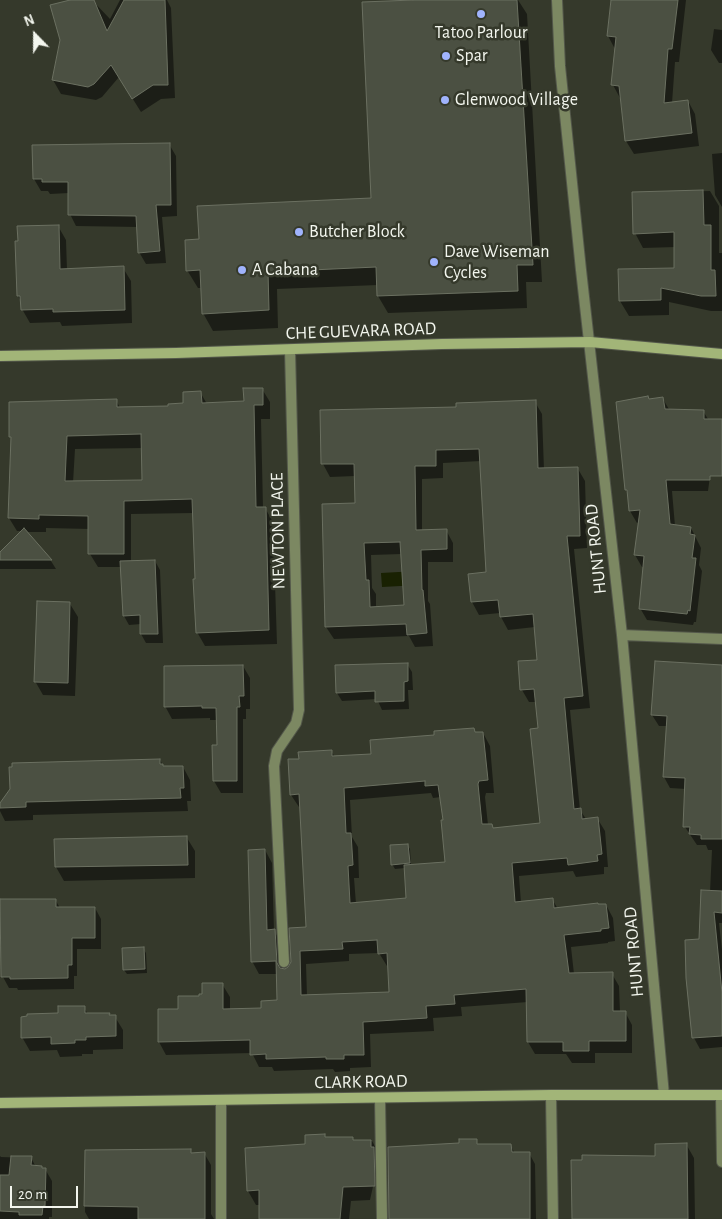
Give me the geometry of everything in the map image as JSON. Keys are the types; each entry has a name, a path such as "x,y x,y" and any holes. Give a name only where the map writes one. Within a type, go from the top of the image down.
{"street":[{"name":"HUNT ROAD","path":"558,0 560,66 622,635 664,1095"},
{"name":"CHE GUEVARA ROAD","path":"0,356 290,350 442,344 590,342 722,354"},
{"name":"NEWTON PLACE","path":"284,962 274,766 277,751 296,723 299,710 290,350"},
{"path":"622,635 722,639"},
{"path":"551,1095 553,1219"},
{"name":"CLARK ROAD","path":"0,1103 380,1099 551,1095 721,1095"},
{"path":"721,1095 722,1162"},
{"path":"380,1099 382,1219"},
{"path":"220,1219 221,1100"}],"shaded area":[{"path":"417,571 419,585 382,587 381,573"}],"building":[{"path":"70,0 94,0 107,31 124,0 165,0 168,85 153,85 132,99 111,65 94,84 88,87 52,80 60,40 50,5"},
{"name":"Glenwood Village","path":"517,0 533,265 517,265 518,291 377,296 376,267 268,272 269,310 202,314 200,270 186,271 185,240 199,239 197,206 371,198 362,2"},
{"path":"611,0 678,0 672,49 668,49 664,103 688,100 692,133 625,141 619,86 611,85 616,37 607,36"},
{"path":"170,143 171,205 156,205 160,251 138,253 136,216 68,215 68,182 42,182 42,179 33,179 32,145"},
{"path":"703,190 704,225 711,225 711,270 715,270 716,296 701,296 661,288 661,300 619,301 618,269 674,268 674,232 633,234 632,192"},
{"path":"59,225 60,269 124,266 125,310 53,312 53,309 21,310 20,296 17,296 15,241 18,241 17,226"},
{"path":"243,388 263,388 263,405 254,405 256,507 266,507 269,630 196,633 192,499 124,501 124,554 88,554 88,516 39,515 39,519 8,518 11,437 9,437 9,402 117,399 117,407 168,406 168,404 183,403 183,392 201,391 202,403 244,401","holes":["141,434 142,480 65,481 67,436"]},
{"path":"648,396 649,399 663,397 665,409 704,410 704,419 722,419 722,476 710,476 710,480 666,480 670,524 691,527 690,534 695,535 692,558 696,558 690,611 688,610 687,614 639,609 644,556 634,555 640,510 629,511 616,402"},
{"path":"536,400 538,468 578,467 580,536 567,536 583,696 564,698 574,809 581,808 582,819 598,817 602,854 597,855 598,861 568,865 567,858 512,863 515,902 553,898 554,908 598,903 606,904 609,928 601,929 601,931 564,935 569,973 613,972 613,1011 626,1011 626,1041 589,1041 589,1051 563,1051 563,1042 527,1042 526,989 454,995 455,1004 426,1006 427,1018 363,1022 364,1055 344,1055 344,1059 326,1059 326,1057 266,1059 266,1054 250,1055 250,1040 158,1042 158,1009 178,1009 178,996 199,996 199,994 202,994 202,983 223,983 223,1009 261,1008 261,1001 277,1000 276,961 251,962 248,850 265,849 267,930 275,929 277,963 280,968 285,969 291,962 289,928 306,927 299,794 290,795 288,759 299,759 298,752 332,750 332,756 371,754 370,740 434,735 434,731 474,728 475,732 483,732 488,780 479,781 478,784 482,824 492,824 493,828 540,823 530,729 538,728 534,689 520,690 518,661 537,660 533,614 500,617 498,600 471,602 468,574 486,572 479,449 436,450 436,466 415,466 416,530 447,529 447,549 421,550 422,590 427,633 407,635 406,624 325,627 322,504 355,503 354,464 321,464 320,410 456,407 456,403","holes":["400,542 404,605 370,607 369,580 366,580 364,543","425,781 425,786 438,785 443,820 441,820 445,862 404,865 406,898 350,903 348,866 353,865 351,833 346,833 344,788","377,940 378,954 387,953 389,992 301,995 300,951 343,949 342,942"]},
{"path":"24,528 52,560 0,560 0,552"},
{"path":"155,560 158,634 140,634 140,615 123,616 120,561"},
{"path":"37,601 70,602 68,683 34,682"},
{"path":"655,661 722,665 722,839 701,839 701,835 689,834 690,827 683,827 685,778 663,777 667,716 651,715"},
{"path":"408,663 408,681 404,682 404,701 375,702 375,691 336,693 335,665"},
{"path":"243,665 244,696 239,696 240,707 237,707 237,781 213,781 212,745 217,745 216,708 202,708 202,706 164,707 164,666"},
{"path":"160,759 160,764 163,764 163,766 183,766 184,788 180,788 181,798 26,802 26,807 0,808 0,803 10,789 9,767 12,767 12,763"},
{"path":"187,836 188,865 55,867 54,839"},
{"path":"408,844 410,863 391,865 390,845"},
{"path":"701,890 722,891 722,913 714,912 722,993 722,1036 692,1038 686,978 685,940 699,939"},
{"path":"0,899 56,899 56,907 95,907 95,938 72,938 72,965 68,965 68,978 10,979 10,977 1,977"},
{"path":"144,947 145,969 123,970 122,948"},
{"path":"58,1006 85,1006 85,1013 110,1013 109,1015 116,1015 116,1036 86,1037 86,1040 75,1040 75,1043 51,1044 51,1037 21,1038 21,1017 27,1016 27,1014 58,1013"},
{"path":"325,1134 325,1137 353,1137 353,1140 371,1140 371,1147 374,1147 375,1186 343,1187 340,1219 259,1219 259,1190 247,1191 245,1148 305,1144 305,1135"},
{"path":"459,1139 477,1139 477,1144 511,1144 512,1152 530,1152 530,1219 389,1219 388,1147 459,1143"},
{"path":"687,1143 688,1219 572,1219 571,1160 582,1160 582,1155 655,1156 655,1144"},
{"path":"191,1149 191,1153 205,1152 205,1219 138,1219 138,1207 84,1206 85,1150"},
{"path":"11,1156 32,1156 31,1165 46,1168 45,1206 43,1206 42,1215 19,1215 19,1212 0,1211 0,1175 9,1175"}],"place":[{"name":"Tatoo Parlour","path":"481,14"},
{"name":"Spar","path":"446,56"},
{"name":"Glenwood Village","path":"445,100"},
{"name":"Butcher Block","path":"299,232"},
{"name":"Dave Wiseman Cycles","path":"434,262"},
{"name":"A Cabana","path":"242,270"}]}
